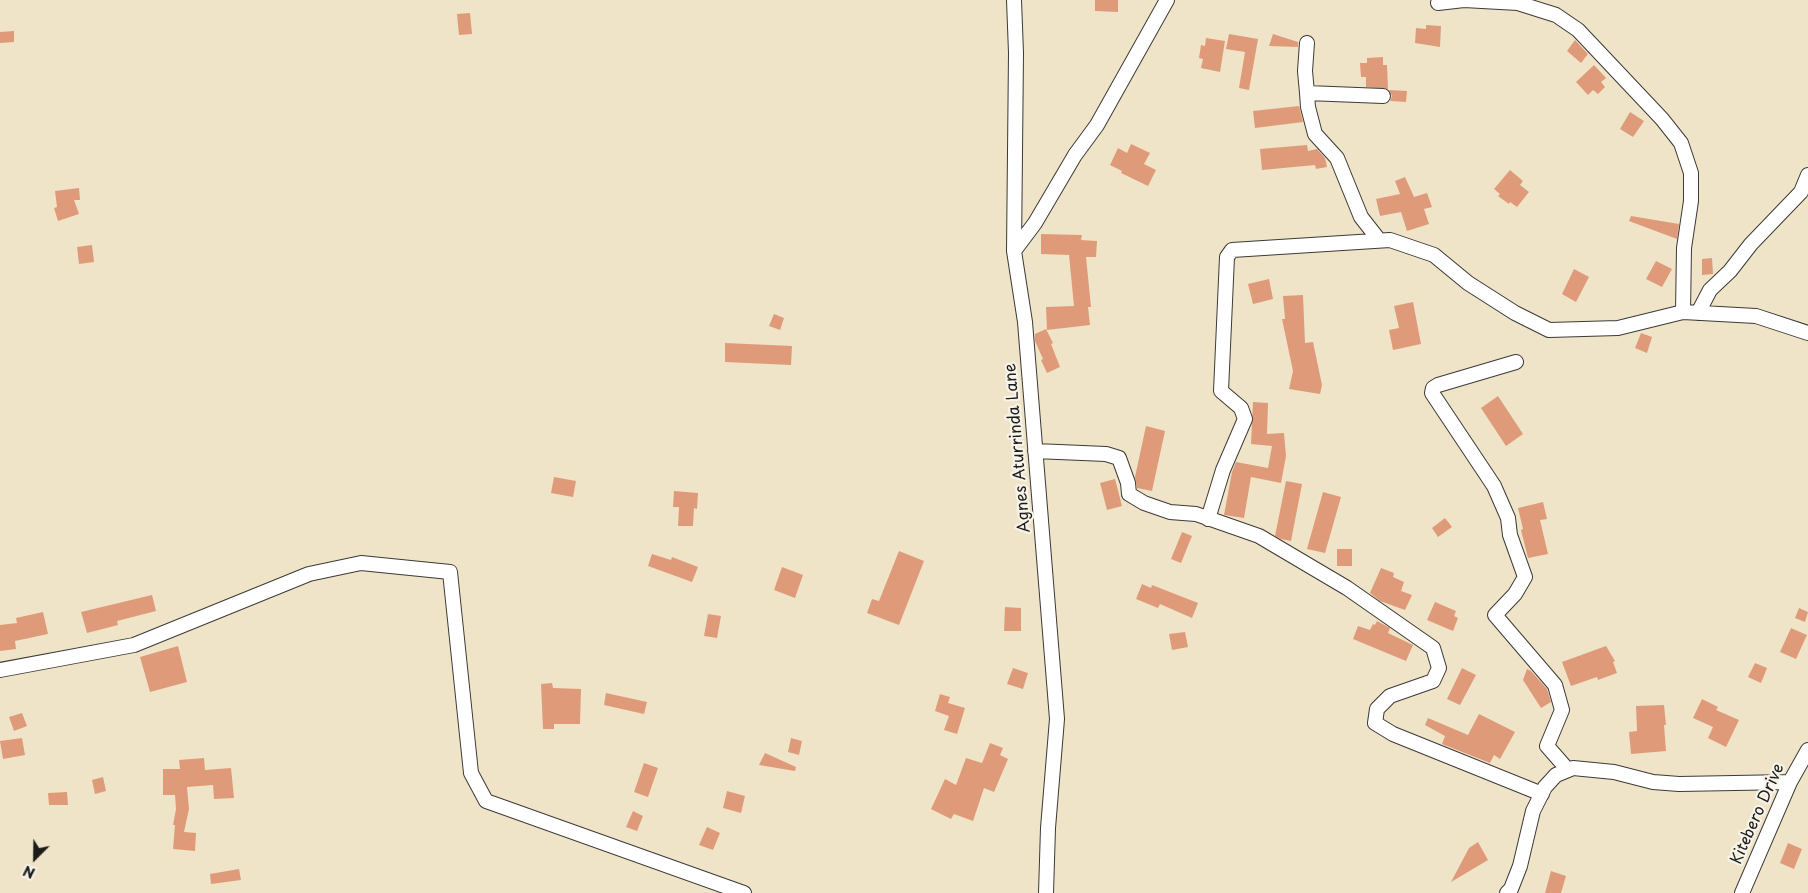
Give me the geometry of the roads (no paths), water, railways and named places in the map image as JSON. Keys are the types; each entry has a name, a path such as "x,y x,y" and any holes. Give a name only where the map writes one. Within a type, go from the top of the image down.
{"street":[{"name":"Agnes Aturrinda Lane","path":"1014,0 1016,53 1014,251 1025,322 1057,719 1048,828 1046,893"},
{"path":"1014,251 1035,223 1075,155 1098,125 1167,0"},
{"path":"1438,3 1464,0 1518,3 1556,15 1578,30 1662,119 1681,142 1692,173 1691,200 1684,248 1683,312"},
{"path":"1307,43 1305,71 1308,107 1315,134 1338,158 1362,217 1379,240"},
{"path":"1307,93 1383,96"},
{"path":"1698,313 1710,290 1730,271 1751,244 1801,192 1808,175"},
{"path":"1208,519 1224,470 1245,419 1241,408 1221,391 1227,257 1232,250 1390,240 1434,256 1468,283 1515,313 1549,330 1618,328 1683,312 1756,316 1808,333"},
{"path":"1516,362 1438,385 1433,388 1432,393 1494,486 1508,518 1510,535 1524,577 1515,594 1495,615 1555,685 1562,710 1547,746 1568,770"},
{"path":"1035,451 1106,454 1119,458 1128,482 1129,494 1144,503 1170,512 1196,514 1259,536 1347,588 1433,648 1439,668 1433,681 1390,696 1378,709 1375,723 1393,734 1542,794"},
{"path":"0,670 134,645 308,574 361,564 450,572 471,773 486,801 744,893"},
{"name":"Kitebero Drive","path":"1742,893 1790,782 1808,750"},
{"path":"1507,893 1520,866 1533,811 1545,787 1556,775 1573,768 1593,768 1653,782 1679,784 1790,782"}]}
